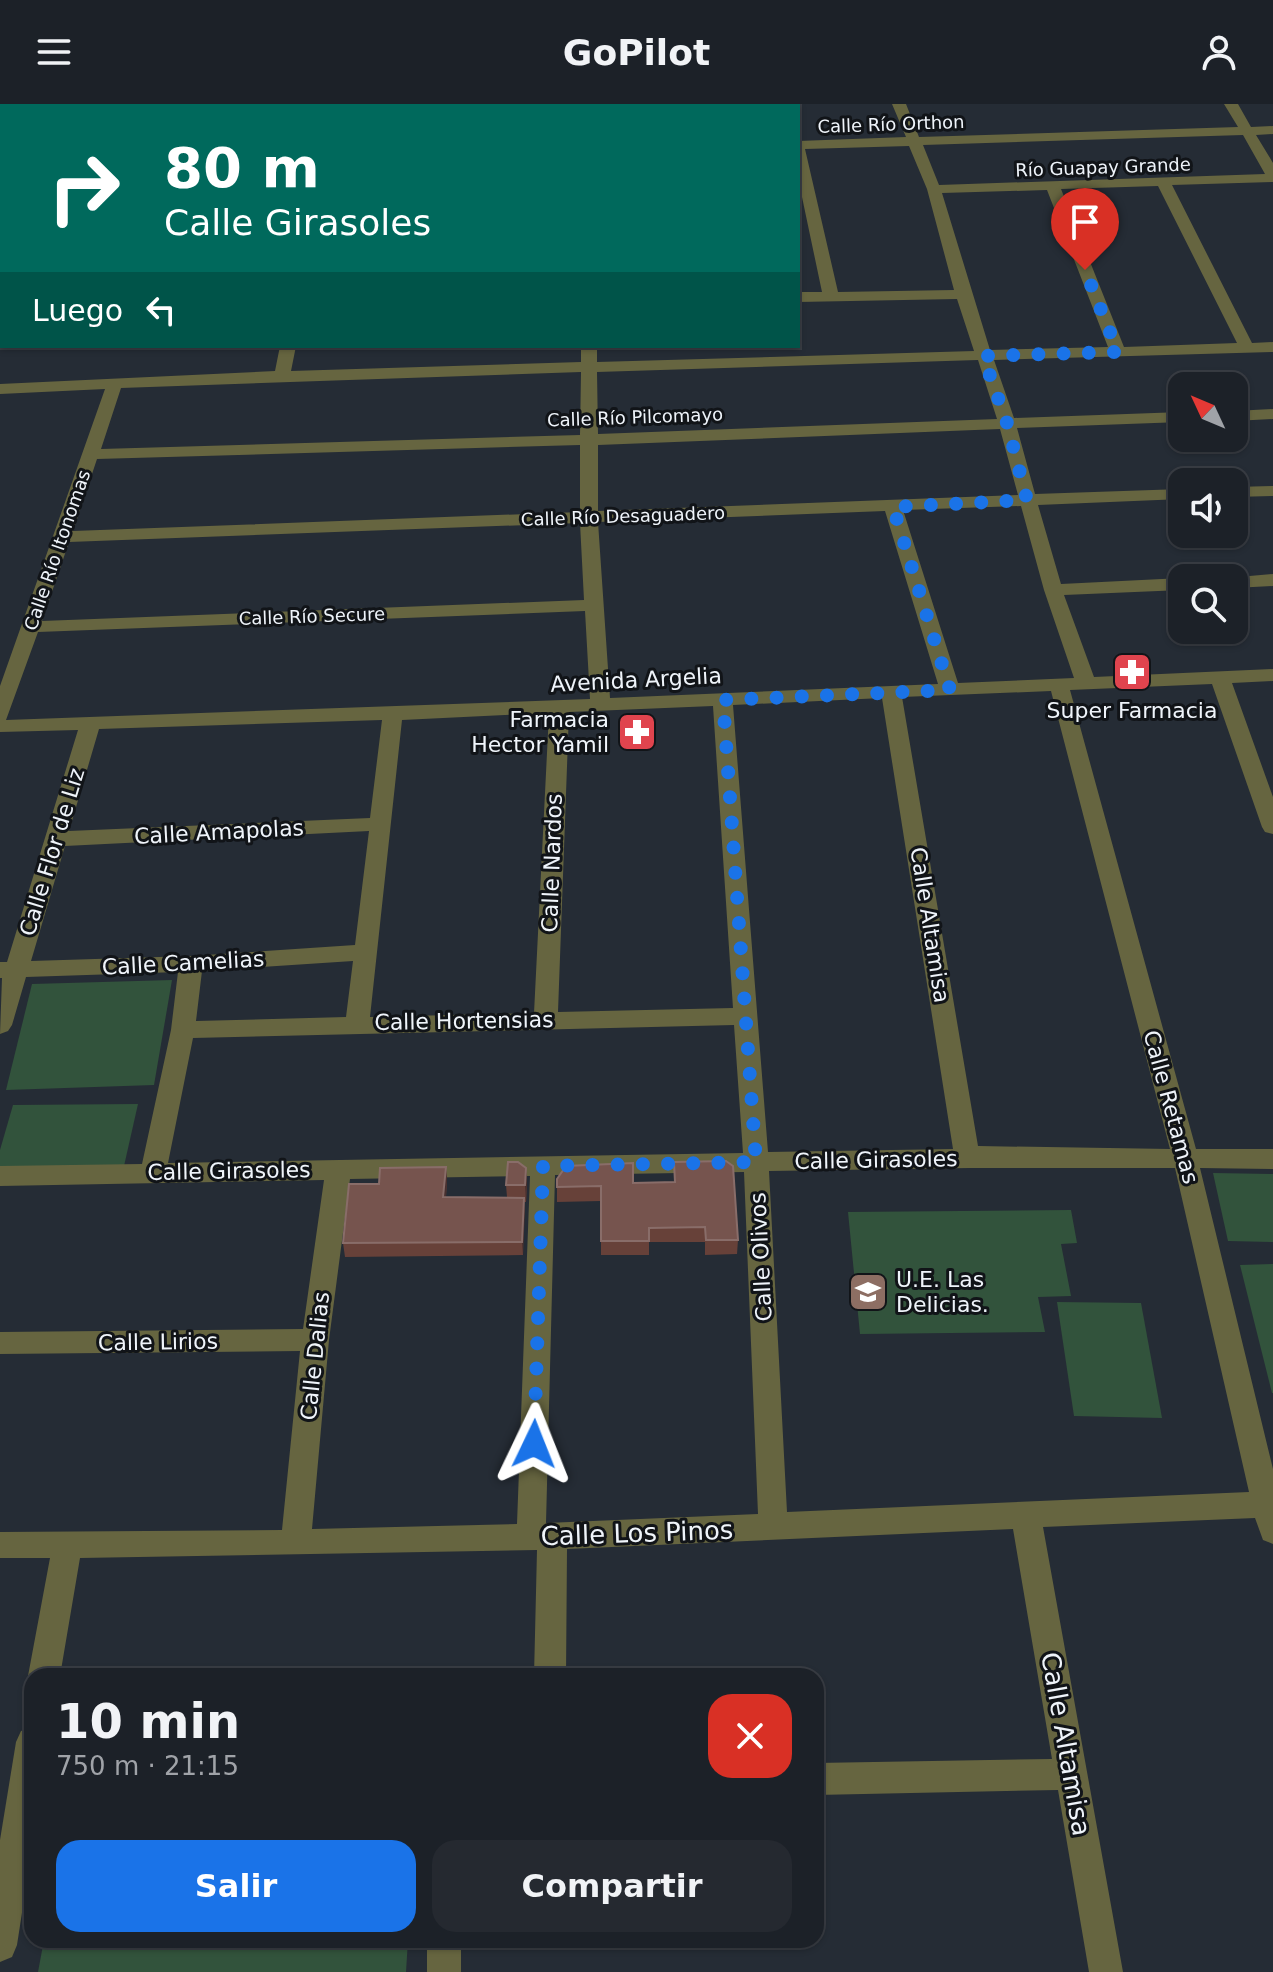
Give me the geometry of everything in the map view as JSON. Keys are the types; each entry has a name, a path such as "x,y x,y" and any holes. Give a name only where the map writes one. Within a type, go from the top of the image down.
{"street":[{"path":"899,104 934,189 963,294 1007,423 1053,590 1086,683"},
{"path":"1231,104 1273,177"},
{"name":"Calle Río Orthon","path":"800,145 1273,130"},
{"path":"800,154 831,296"},
{"name":"Río Guapay Grande","path":"934,189 1273,177"},
{"path":"1164,183 1247,348"},
{"path":"1053,187 1118,352"},
{"path":"800,297 963,294"},
{"path":"0,389 282,376 1273,347"},
{"path":"282,376 288,348"},
{"path":"589,348 589,517 600,705"},
{"name":"Calle Río Itonomas","path":"0,715 114,386"},
{"path":"1248,415 1273,414"},
{"name":"Calle Río Pilcomayo","path":"90,454 587,440 1168,417"},
{"path":"1248,492 1273,491"},
{"name":"Calle Río Desaguadero","path":"63,537 1168,495"},
{"path":"893,507 950,690"},
{"path":"1248,581 1273,580"},
{"path":"1053,590 1168,585"},
{"name":"Calle Río Secure","path":"31,627 594,605"},
{"name":"Avenida Argelia","path":"0,726 393,714 1273,675"},
{"path":"1220,677 1273,827"},
{"name":"Calle Retamas","path":"1059,685 1185,1157 1270,1513"},
{"name":"Calle Altamisa","path":"891,692 965,1146 970,1158"},
{"name":"Calle Olivos","path":"723,700 756,1162 773,1528"},
{"name":"Calle Nardos","path":"546,1019 559,707"},
{"path":"357,1023 393,714"},
{"name":"Calle Flor de Liz","path":"0,1025 8,970 58,839 90,725"},
{"name":"Calle Amapolas","path":"58,839 380,824"},
{"name":"Calle Camelias","path":"8,970 191,964 367,952"},
{"path":"153,1172 183,1030 191,964"},
{"name":"Calle Hortensias","path":"183,1030 357,1023 746,1016"},
{"name":"Calle Girasoles","path":"0,1176 970,1158 1273,1159"},
{"path":"543,1166 541,1536 549,1668"},
{"name":"Calle Dalias","path":"296,1543 315,1340 338,1170"},
{"name":"Calle Lirios","path":"0,1343 315,1340"},
{"name":"Calle Los Pinos","path":"0,1545 296,1543 1026,1517 1270,1513"},
{"name":"Calle Altamisa","path":"1026,1517 1106,1972"},
{"path":"45,1668 68,1543"},
{"path":"0,1945 18,1790 24,1769"},
{"path":"824,1779 1071,1774"},
{"path":"444,1948 444,1972"}],"green space":[{"path":"172,980 154,1085 6,1090 32,984"},
{"path":"138,1104 124,1166 0,1168 0,1150 13,1105"},
{"path":"1213,1173 1273,1174 1273,1242 1228,1241"},
{"path":"1071,1210 1077,1243 1061,1244 1071,1296 1038,1297 1045,1332 860,1334 848,1212"},
{"path":"1273,1264 1273,1393 1272,1393 1240,1265"},
{"path":"1057,1302 1141,1303 1162,1418 1074,1416"},
{"path":"42,1948 408,1948 406,1972 38,1972"}],"building":[{"path":"726,1161 733,1166 738,1240 706,1240 705,1227 649,1228 649,1241 601,1241 601,1186 557,1187 557,1179 566,1166 633,1163 633,1183 675,1182 674,1162"},
{"path":"508,1162 518,1162 526,1168 525,1185 506,1185"},
{"path":"446,1167 443,1197 524,1198 522,1242 343,1243 349,1184 379,1184 380,1168"}],"place":[{"name":"Super Farmacia","path":"1132,672"},
{"name":"Farmacia Hector Yamil","path":"637,732"},
{"name":"U.E. Las Delicias.","path":"868,1292"}],"route":[{"path":"534,1444 543,1166 756,1162 723,700 950,690 893,507 1027,500 1007,423 983,356 1118,352 1085,270"}]}
